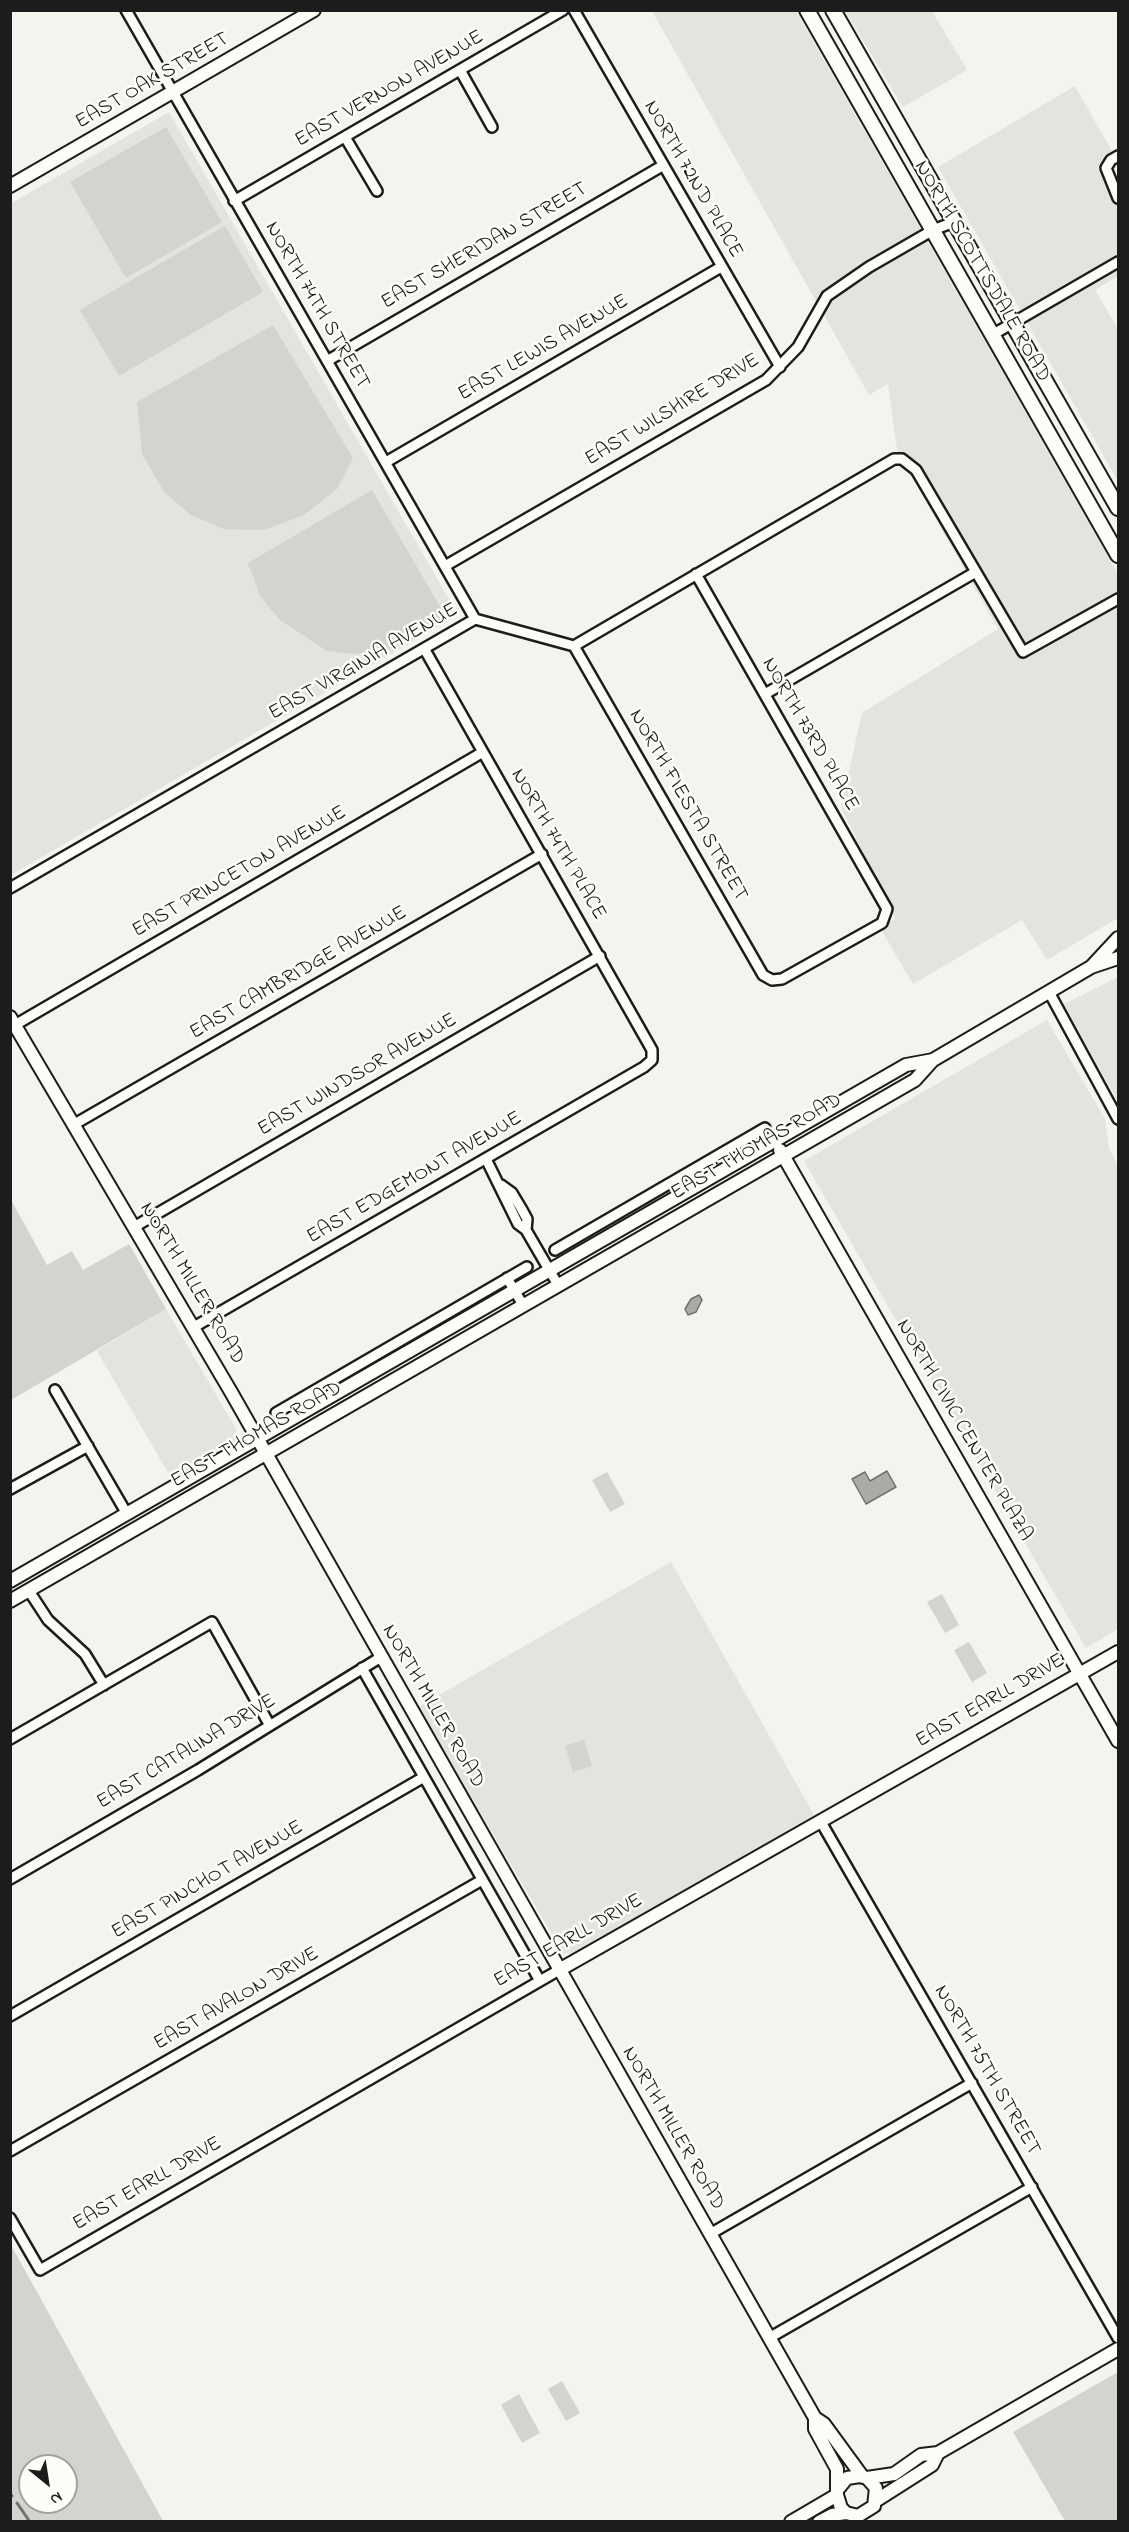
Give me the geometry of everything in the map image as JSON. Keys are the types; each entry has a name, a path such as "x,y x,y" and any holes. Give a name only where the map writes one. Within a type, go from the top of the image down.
{"main road":[{"name":"NORTH SCOTTSDALE ROAD","path":"807,10 1119,555"},
{"name":"NORTH SCOTTSDALE ROAD","path":"833,10 1119,508"}],"street":[{"name":"NORTH 74TH STREET","path":"126,10 475,619"},
{"name":"EAST OAK STREET","path":"10,186 314,10"},
{"name":"EAST VERNON AVENUE","path":"234,201 563,10"},
{"name":"NORTH 72ND PLACE","path":"574,10 780,367"},
{"path":"460,70 492,127"},
{"path":"345,137 377,191"},
{"path":"1119,156 1111,160 1106,168 1119,198"},
{"name":"EAST SHERIDAN STREET","path":"327,361 662,166"},
{"name":"EAST WILSHIRE DRIVE","path":"445,566 766,380 798,347 827,296 869,267 933,230 954,222"},
{"path":"992,335 1119,262"},
{"name":"EAST LEWIS AVENUE","path":"386,462 721,267"},
{"path":"574,646 887,462 902,459 916,470 974,573 1023,652 1119,598"},
{"path":"765,694 974,573"},
{"name":"NORTH 73RD PLACE","path":"696,574 887,909 886,916"},
{"name":"EAST VIRGINIA AVENUE","path":"10,888 475,619 574,646"},
{"name":"NORTH FIESTA STREET","path":"574,646 763,975 772,980 782,979 882,923 886,916"},
{"name":"NORTH 74TH PLACE","path":"424,650 600,956 652,1050 652,1060"},
{"name":"EAST PRINCETON AVENUE","path":"13,1021 483,752"},
{"name":"EAST CAMBRIDGE AVENUE","path":"73,1125 542,854"},
{"name":"EAST THOMAS ROAD","path":"1091,967 1119,938"},
{"name":"EAST WINDSOR AVENUE","path":"134,1227 600,956"},
{"name":"EAST THOMAS ROAD","path":"10,1601 915,1080 933,1060 1091,967 1119,958"},
{"path":"1049,992 1119,1119"},
{"name":"NORTH MILLER ROAD","path":"13,1021 259,1440 815,2418 824,2424 864,2477"},
{"name":"EAST EDGEMONT AVENUE","path":"194,1327 644,1067 652,1060"},
{"name":"EAST THOMAS ROAD","path":"10,1581 259,1440 514,1290 906,1065 933,1060"},
{"name":"EAST THOMAS ROAD","path":"555,1250 765,1128"},
{"name":"NORTH CIVIC CENTER PLAZA","path":"775,1141 1119,1741"},
{"path":"486,1159 501,1185 503,1198 518,1224 526,1230 558,1285"},
{"name":"EAST THOMAS ROAD","path":"699,1166 707,1180"},
{"path":"579,1236 595,1263"},
{"name":"EAST THOMAS ROAD","path":"276,1413 526,1267"},
{"path":"507,1278 523,1305"},
{"name":"EAST THOMAS ROAD","path":"335,1379 342,1391"},
{"path":"55,1390 127,1514"},
{"path":"10,1489 88,1446"},
{"path":"29,1591 48,1620 85,1654 104,1684"},
{"path":"10,1739 212,1622 269,1724"},
{"name":"EAST EARLL DRIVE","path":"10,2218 40,2270 559,1970 1119,1652"},
{"name":"EAST CATALINA DRIVE","path":"10,1879 198,1770 269,1724 381,1657"},
{"name":"NORTH MILLER ROAD","path":"362,1668 540,1981"},
{"name":"EAST PINCHOT AVENUE","path":"10,2016 424,1777"},
{"name":"NORTH 75TH STREET","path":"821,1822 1119,2338"},
{"name":"EAST AVALON DRIVE","path":"10,2151 482,1880"},
{"path":"710,2235 972,2083"},
{"path":"770,2338 1032,2187"},
{"path":"791,2522 838,2492 847,2478 885,2477 921,2455 939,2453 1119,2349"},
{"name":"NORTH MILLER ROAD","path":"815,2418 815,2429 837,2469 838,2492"},
{"path":"819,2522 832,2515 854,2517 865,2514 876,2503 932,2465 939,2453"},
{"path":"864,2477 876,2488 877,2521"},
{"path":"838,2492 838,2502 854,2517"}],"shaded area":[{"path":"652,11 796,11 1118,574 1118,918 1047,960 1022,920 913,984 880,928 895,919 841,807 862,713 998,629 897,450 888,384 869,395"},
{"path":"845,11 932,11 967,70 903,107"},
{"path":"1075,86 1118,162 1112,167 1118,179 1118,276 1095,290 1118,329 1118,481 938,167"},
{"path":"169,112 458,615 11,875 10,204"},
{"path":"166,127 222,222 126,278 70,182"},
{"path":"225,226 263,292 119,376 80,310"},
{"path":"273,325 353,458 337,489 304,515 264,530 224,529 191,515 164,492 142,454 137,402"},
{"path":"372,490 445,615 417,637 386,650 356,654 327,651 280,620 260,596 248,563"},
{"path":"1118,977 1118,1102 1064,1004"},
{"path":"1047,1020 1105,1119 1109,1149 1118,1165 1118,1629 1086,1648 804,1161"},
{"path":"11,1200 47,1265 72,1251 83,1270 129,1244 166,1309 11,1400"},
{"path":"699,1295 702,1300 696,1312 688,1315 685,1309 691,1299"},
{"path":"166,1309 235,1427 238,1437 234,1446 173,1481 97,1351"},
{"path":"887,1471 896,1487 866,1504 852,1479 865,1472 870,1481"},
{"path":"607,1472 625,1504 610,1512 592,1480"},
{"path":"671,1562 814,1815 573,1954 563,1953 418,1707"},
{"path":"942,1594 959,1625 945,1633 927,1602"},
{"path":"969,1642 987,1673 972,1682 954,1650"},
{"path":"584,1740 592,1766 573,1772 565,1746"},
{"path":"11,2245 163,2521 11,2521"},
{"path":"1118,2372 1118,2521 1065,2521 1013,2432"},
{"path":"562,2381 580,2413 566,2421 548,2389"},
{"path":"519,2394 540,2433 522,2443 501,2405"}],"waterway":[{"path":"17,2503 30,2522"}]}
